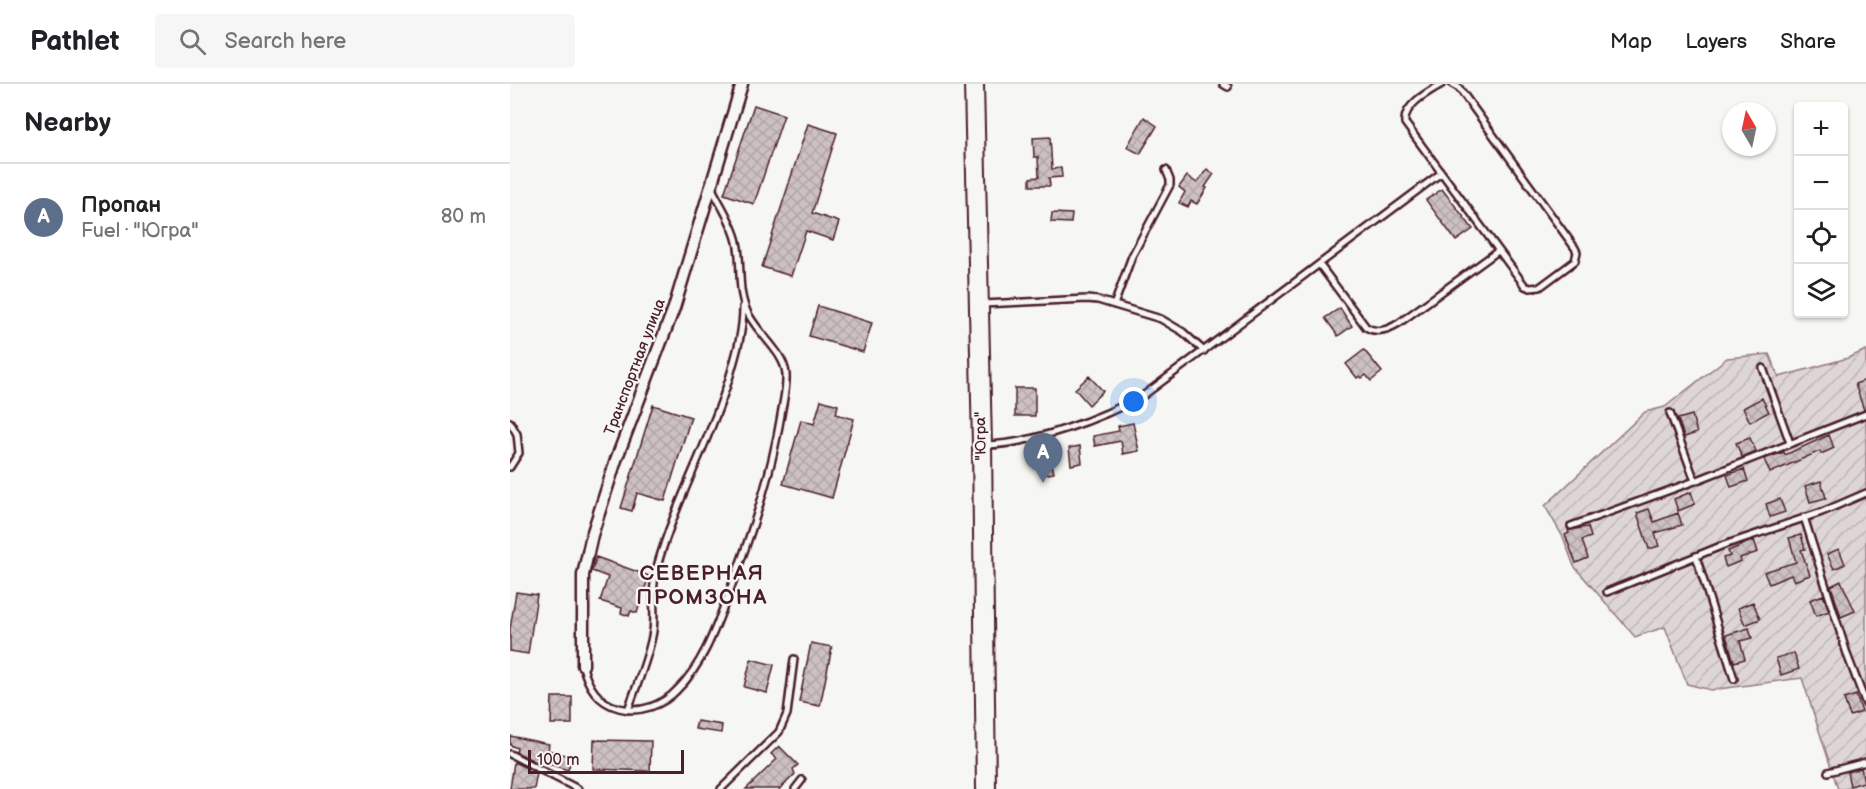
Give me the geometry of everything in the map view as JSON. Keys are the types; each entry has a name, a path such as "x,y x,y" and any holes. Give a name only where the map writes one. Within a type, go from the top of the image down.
{"highway":[{"name":"\"Югра\"","path":"974,84 982,445 986,789"}],"street":[{"name":"Транспортная улица","path":"583,665 583,575 592,535 616,460 674,308 742,84"}],"lane":[{"path":"1442,84 1410,106 1405,117 1406,123 1525,286 1540,287 1575,261 1577,252 1466,97 1459,88 1452,84"},
{"path":"1114,305 1132,256 1170,186 1166,170"},
{"path":"982,445 1010,443 1067,428 1114,411 1144,394 1441,173"},
{"path":"628,710 652,638 652,596 657,567 673,518 706,443 723,397 741,337 743,300 737,243 711,186"},
{"path":"1319,264 1366,327 1378,331 1399,323 1498,251"},
{"path":"979,304 1088,299 1167,322 1204,351"},
{"path":"583,665 587,682 596,694 610,705 628,710 648,707 667,699 694,669 721,614 765,488 776,442 786,373 780,358 749,316 743,300"},
{"path":"1763,368 1790,443"},
{"path":"1670,413 1695,481"},
{"path":"1571,526 1695,481 1866,414"},
{"path":"510,422 517,434 519,453 510,467"},
{"path":"1607,592 1696,556 1822,512 1866,493"},
{"path":"1804,517 1848,657 1866,705"},
{"path":"1696,556 1734,679"},
{"path":"721,789 780,732 787,714 794,659"},
{"path":"510,754 580,789"},
{"path":"1828,772 1866,762"},
{"path":"795,789 802,780"}],"shaded area":[{"path":"1866,350 1866,789 1838,789 1802,678 1711,690 1687,684 1665,627 1635,637 1574,566 1563,537 1545,506 1645,412 1665,407 1727,358 1769,354 1779,377 1848,358"}],"building":[{"path":"754,105 784,115 754,204 724,194"},
{"path":"1144,117 1157,126 1140,154 1127,147"},
{"path":"808,124 837,133 812,213 839,222 833,240 806,231 791,276 762,267"},
{"path":"1050,137 1052,169 1061,168 1062,177 1049,178 1050,186 1030,186 1030,178 1039,177 1038,157 1034,157 1033,138"},
{"path":"1207,169 1214,174 1197,204 1191,201 1188,207 1179,203 1185,192 1179,187 1187,176 1197,183"},
{"path":"1442,189 1473,229 1456,241 1426,200"},
{"path":"1052,213 1072,214 1071,223 1051,222"},
{"path":"818,306 872,323 863,352 809,336"},
{"path":"1340,308 1352,326 1338,336 1325,318"},
{"path":"1364,350 1382,372 1371,381 1366,375 1357,378 1346,364"},
{"path":"1089,376 1103,391 1089,405 1075,389"},
{"path":"1866,380 1866,409 1864,410 1855,384"},
{"path":"1015,388 1035,388 1035,416 1015,416"},
{"path":"1762,398 1769,412 1750,422 1743,408"},
{"path":"821,400 838,405 836,414 854,419 832,498 783,484 801,420 814,424"},
{"path":"653,405 691,417 665,501 637,493 632,511 621,508"},
{"path":"1692,415 1697,433 1684,437 1678,419"},
{"path":"1133,423 1139,451 1123,454 1121,441 1095,446 1093,436 1119,431 1118,426"},
{"path":"1829,435 1834,448 1821,454 1820,451 1770,473 1764,459 1784,452 1785,455"},
{"path":"1750,438 1756,451 1742,457 1736,443"},
{"path":"1080,446 1082,463 1071,465 1069,448"},
{"path":"1049,450 1054,473 1043,475 1038,452"},
{"path":"1744,469 1748,481 1731,487 1727,475"},
{"path":"1821,481 1826,498 1810,502 1805,486"},
{"path":"1691,492 1695,504 1678,511 1674,499"},
{"path":"1780,499 1785,512 1770,517 1766,504"},
{"path":"1649,509 1654,522 1678,513 1682,525 1655,533 1659,546 1649,549 1637,513"},
{"path":"1588,527 1591,537 1582,540 1588,558 1576,563 1565,535 1569,533 1568,530"},
{"path":"1801,535 1805,549 1801,550 1810,575 1794,581 1791,575 1769,584 1764,572 1796,562 1789,538"},
{"path":"1754,540 1758,552 1740,558 1741,561 1726,567 1723,558 1730,556 1728,551"},
{"path":"1839,549 1845,564 1834,569 1827,554"},
{"path":"596,557 649,576 637,613 631,611 629,616 621,613 622,608 600,601 608,577 592,571"},
{"path":"1841,581 1855,611 1841,617 1831,586"},
{"path":"516,592 537,595 528,654 510,651 510,629"},
{"path":"1823,595 1829,611 1816,616 1810,600"},
{"path":"1753,602 1760,619 1745,625 1738,608"},
{"path":"1749,628 1752,638 1740,641 1745,659 1734,662 1726,635"},
{"path":"811,643 832,647 820,706 799,702"},
{"path":"1794,653 1799,669 1781,675 1776,658"},
{"path":"751,659 774,665 767,693 744,687"},
{"path":"1856,695 1862,712 1850,716 1844,699"},
{"path":"552,697 572,697 572,724 551,724"},
{"path":"697,721 722,725 721,733 695,729"},
{"path":"510,736 549,744 548,750 572,757 568,770 539,761 538,763 516,752 517,748 510,745"},
{"path":"594,740 651,741 650,771 593,769"},
{"path":"779,746 798,765 793,769 795,774 780,789 746,789 777,759 771,754"},
{"path":"514,762 537,773 534,789 510,789"},
{"path":"1861,768 1864,782 1850,786 1847,772"}],"place":[{"name":"Пропан","path":"1043,483"}],"district":[{"name":"СЕВЕРНАЯ ПРОМЗОНА","path":"702,585"}]}
